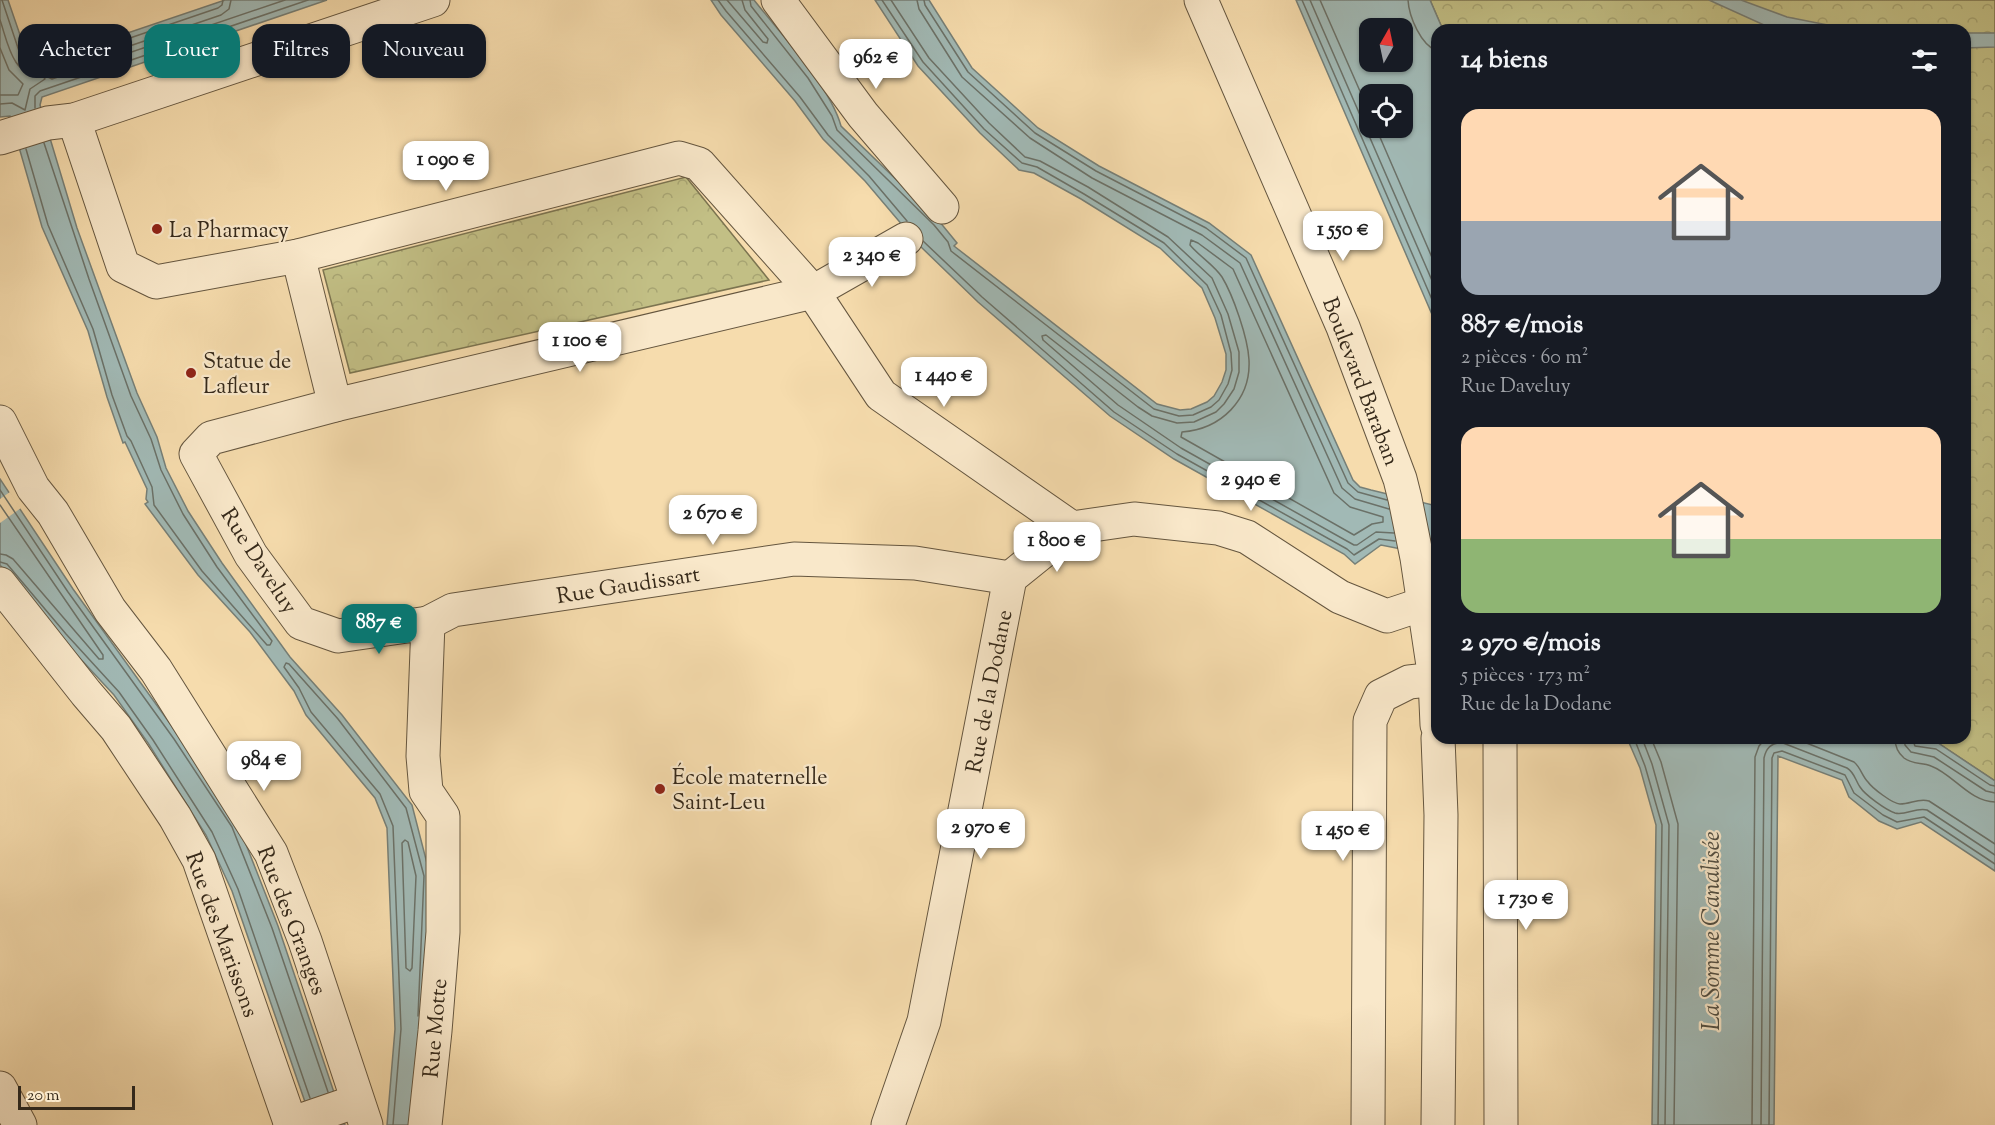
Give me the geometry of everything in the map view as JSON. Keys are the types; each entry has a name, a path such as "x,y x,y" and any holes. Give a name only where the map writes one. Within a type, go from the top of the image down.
{"street":[{"path":"6,136 61,122 433,0"},
{"path":"778,0 863,115 942,207"},
{"name":"Boulevard Baraban","path":"1201,0 1343,327 1405,499 1417,558 1431,650"},
{"path":"61,122 123,266 156,282 298,256 679,158 699,164 813,292 881,394 1072,528 1134,519 1218,528 1248,537 1340,597 1387,616 1423,604"},
{"path":"298,256 335,405 813,292 906,239"},
{"name":"Rue Daveluy","path":"335,405 211,438 196,454 251,555 301,623 338,636 428,623"},
{"name":"Rue des Granges","path":"0,422 33,488 53,513 110,610 156,670 271,853 305,941 362,1113"},
{"name":"Rue de la Dodane","path":"888,1125 924,1021 1010,578 1072,528"},
{"name":"Rue Gaudissart","path":"428,623 453,610 794,559 915,563 1010,578"},
{"name":"Rue des Marissons","path":"0,584 116,728 175,817 199,860 290,1124"},
{"name":"Rue Motte","path":"425,1125 443,932 443,816 426,791 423,756 428,623"},
{"path":"1368,1125 1370,722 1381,696 1408,682 1431,680"},
{"path":"1438,744 1441,815 1438,1125"},
{"path":"1500,744 1501,1125"},
{"path":"0,1088 20,1125"},
{"path":"290,1124 362,1113"}],"green space":[{"path":"1430,0 1995,0 1995,781 1940,744 1971,744 1971,24 1440,24"},
{"path":"686,177 769,280 350,373 323,270"}],"water":[{"path":"0,0 8,0 18,29 18,78 98,78 42,97 40,105 77,228 137,393 157,437 166,468 188,511 222,563 290,657 342,715 412,805 430,875 419,1125 387,1125 395,1029 387,828 375,798 306,715 294,691 250,632 198,575 145,504 148,502 147,489 125,442 123,443 88,331 42,227 10,116 0,117"},
{"path":"225,0 327,0 240,30 240,24 154,24"},
{"path":"711,0 754,0 815,77 835,110 841,126 939,221 957,243 954,246 1157,404 1180,410 1191,409 1207,402 1214,396 1222,382 1226,370 1226,354 1215,318 1202,288 1160,248 1034,173 1019,170 980,133 918,66 875,0 929,0 972,68 1038,128 1099,166 1209,223 1251,255 1353,480 1360,487 1431,505 1431,555 1381,545 1355,564 1344,554 1174,459 1110,416 978,302 920,246 865,181 823,139 795,101 721,15"},
{"path":"1296,0 1430,0 1440,24 1431,24 1431,312"},
{"path":"1709,0 1741,0 1787,17 1823,24 1762,24"},
{"path":"144,27 144,62 132,66 132,32"},
{"path":"1971,33 1995,33 1995,47 1971,48"},
{"path":"0,479 73,589 179,736 238,824 278,926 345,1125 313,1125 232,891 206,835 148,743 114,695 61,638 0,565"},
{"name":"La Somme Canalisée","path":"1630,744 1940,744 1995,781 1995,871 1921,822 1897,829 1879,821 1849,797 1842,780 1778,756 1774,1125 1652,1125 1656,825 1640,768"}],"pier":[{"path":"10,492 21,508 0,523 0,499"}],"place":[{"name":"La Pharmacy","path":"157,229"},
{"name":"Statue de Lafleur","path":"191,373"},
{"name":"École maternelle Saint-Leu","path":"660,789"}]}
